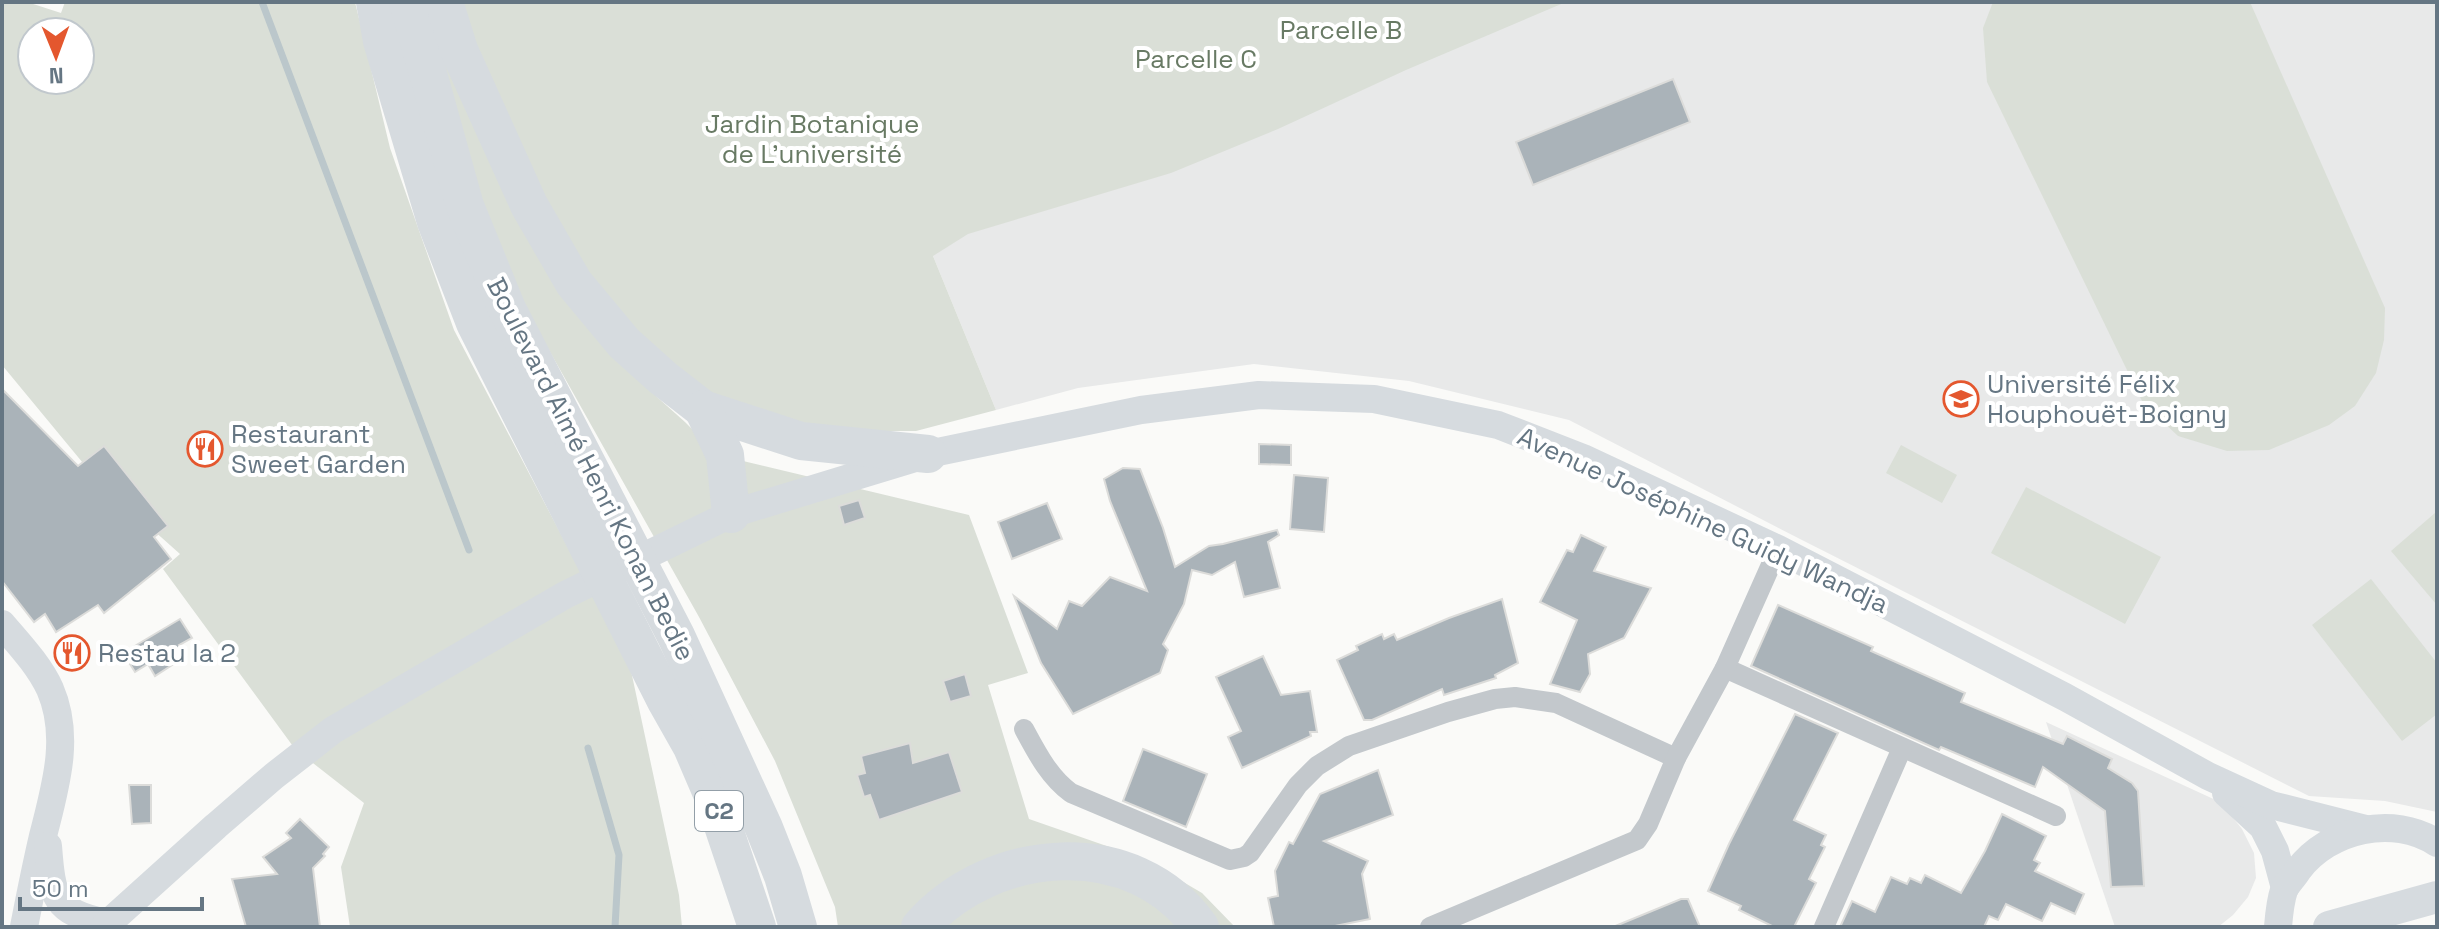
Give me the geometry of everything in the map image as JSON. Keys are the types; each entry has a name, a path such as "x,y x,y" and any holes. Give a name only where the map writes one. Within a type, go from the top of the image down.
{"highway":[{"name":"Boulevard Aimé Henri Konan Bedie","path":"375,2 382,41 436,222 475,323 692,747 713,796 757,927"},
{"name":"Boulevard Aimé Henri Konan Bedie","path":"408,2 465,206 507,309 682,649 764,828 798,927"},
{"path":"444,2 459,50 529,205 574,283 624,343 703,409 801,441 928,454"},
{"path":"703,409 725,455 731,514"},
{"path":"666,701 678,751 723,879 733,927"},
{"path":"920,927 941,907 989,877 1040,862 1105,864 1143,878 1192,915 1200,927"}],"main road":[{"path":"2329,927 2437,897"}],"street":[{"name":"Avenue Joséphine Guidy Wandja","path":"106,925 262,786 333,730 565,595 731,514 928,454 1141,410 1259,395 1374,399 1498,425 1583,458 1778,549 2065,697 2208,776 2271,805 2366,829"},
{"path":"1430,927 1637,840 1648,824 1676,758 1725,668 1778,549"},
{"path":"2,624 30,656 50,689 60,734 58,774 24,927"},
{"path":"1725,668 2056,816"},
{"path":"1024,729 1050,774 1071,793 1230,860 1250,853 1307,775 1349,746 1495,699 1515,697 1556,703 1676,758"},
{"path":"1824,927 1902,748"},
{"name":"Avenue Joséphine Guidy Wandja","path":"2208,776 2263,827 2275,851 2285,888"},
{"path":"46,823 51,873 61,903 80,917 106,925"},
{"path":"2278,927 2285,888 2303,864 2321,848 2342,836 2366,829 2389,828 2411,831 2437,843"}],"shaded area":[{"name":"Université Félix Houphouët-Boigny","path":"585,2 2437,2 2437,812 2385,801 2309,796 1569,420 1409,381 1254,364 1078,388 996,410 933,256"},
{"path":"2046,722 2220,802 2242,829 2254,853 2256,878 2248,897 2233,915 2218,927 2115,927"}],"green space":[{"path":"2,2 27,2 61,13 65,2 355,2 390,148 454,330 630,666 679,895 682,927 350,927 341,867 364,803 295,749 163,569 180,554 97,480 2,365"},
{"path":"430,2 610,355 718,455 969,515 1028,673 988,685 1029,819 1144,859 1202,893 1235,927 838,927 835,907 775,761 699,617 522,302 453,127"},
{"name":"Jardin Botanique de L'université","path":"457,2 1566,2 1171,173 968,234 933,256 996,410 916,431 803,431 707,393 634,335 584,273 542,199"},
{"path":"1993,2 2250,2 2385,308 2384,340 2376,373 2355,406 2329,425 2269,450 2227,451 2178,436 2143,403 1987,82 1983,28"},
{"path":"1901,445 1957,475 1942,503 1886,473"},
{"path":"2026,487 2161,557 2125,624 1991,553"},
{"path":"2435,513 2437,515 2437,605 2391,551"},
{"path":"2371,579 2437,663 2437,714 2402,741 2312,625"}],"building":[{"path":"1673,79 1690,122 1533,185 1516,142"},
{"path":"2,389 78,466 104,446 168,526 154,537 171,559 104,613 98,605 56,632 45,614 34,622 2,581"},
{"path":"1259,444 1291,445 1291,465 1259,464"},
{"path":"1123,468 1140,469 1175,567 1209,546 1277,530 1279,535 1268,542 1280,588 1244,597 1235,562 1212,575 1192,570 1184,604 1163,644 1168,650 1160,673 1073,714 1041,663 1014,596 1057,629 1069,601 1082,606 1110,577 1147,591 1104,479"},
{"path":"1294,475 1328,478 1324,532 1290,529"},
{"path":"859,500 865,518 844,525 839,506"},
{"path":"1047,503 1062,539 1012,559 998,522"},
{"path":"1581,535 1606,547 1594,571 1651,588 1624,638 1588,654 1590,674 1580,692 1550,684 1577,620 1540,602 1567,550 1573,552"},
{"path":"1502,599 1518,663 1495,675 1496,678 1444,695 1442,689 1372,720 1364,720 1337,660 1358,650 1356,646 1382,634 1384,639 1394,634 1397,640"},
{"path":"1778,605 1873,647 1871,651 1965,693 1961,702 2063,744 2067,736 2112,759 2108,768 2132,783 2138,791 2144,886 2111,887 2105,811 2043,767 2035,787 1941,747 1939,750 1751,666"},
{"path":"180,619 192,638 179,645 186,656 155,676 148,664 135,672 123,653"},
{"path":"1263,656 1281,695 1310,691 1317,732 1310,732 1311,736 1242,768 1228,737 1241,731 1216,677"},
{"path":"965,674 971,696 950,702 943,681"},
{"path":"1795,714 1838,733 1794,820 1826,835 1821,845 1825,847 1809,879 1816,883 1794,927 1774,927 1739,910 1741,906 1708,891"},
{"path":"910,743 913,763 949,752 962,792 879,820 870,795 864,797 857,775 865,773 861,756"},
{"path":"1143,749 1207,774 1186,827 1123,801"},
{"path":"1378,770 1393,815 1324,841 1368,861 1362,874 1370,919 1330,927 1274,927 1268,898 1278,896 1275,871 1289,842 1293,844 1320,794"},
{"path":"129,785 151,785 151,823 132,824"},
{"path":"2002,814 2046,836 2034,860 2040,863 2035,871 2084,894 2075,914 2051,903 2042,921 2006,904 1998,920 1989,916 1984,927 1840,927 1852,901 1875,912 1891,877 1907,884 1910,878 1921,883 1925,875 1961,893"},
{"path":"300,819 329,847 313,868 320,927 246,927 232,879 277,874 263,857 291,838 286,833"},
{"path":"1681,899 1688,899 1700,927 1613,927"}],"waterway":[{"path":"262,2 469,550"},
{"path":"588,748 619,855 615,927"}],"place":[{"name":"Université Félix Houphouët-Boigny","path":"1961,399"},
{"name":"Restaurant Sweet Garden","path":"205,449"},
{"name":"Restau la 2","path":"72,653"}],"park label":[{"name":"Parcelle B","path":"1341,30"},
{"name":"Parcelle C","path":"1196,59"}]}
